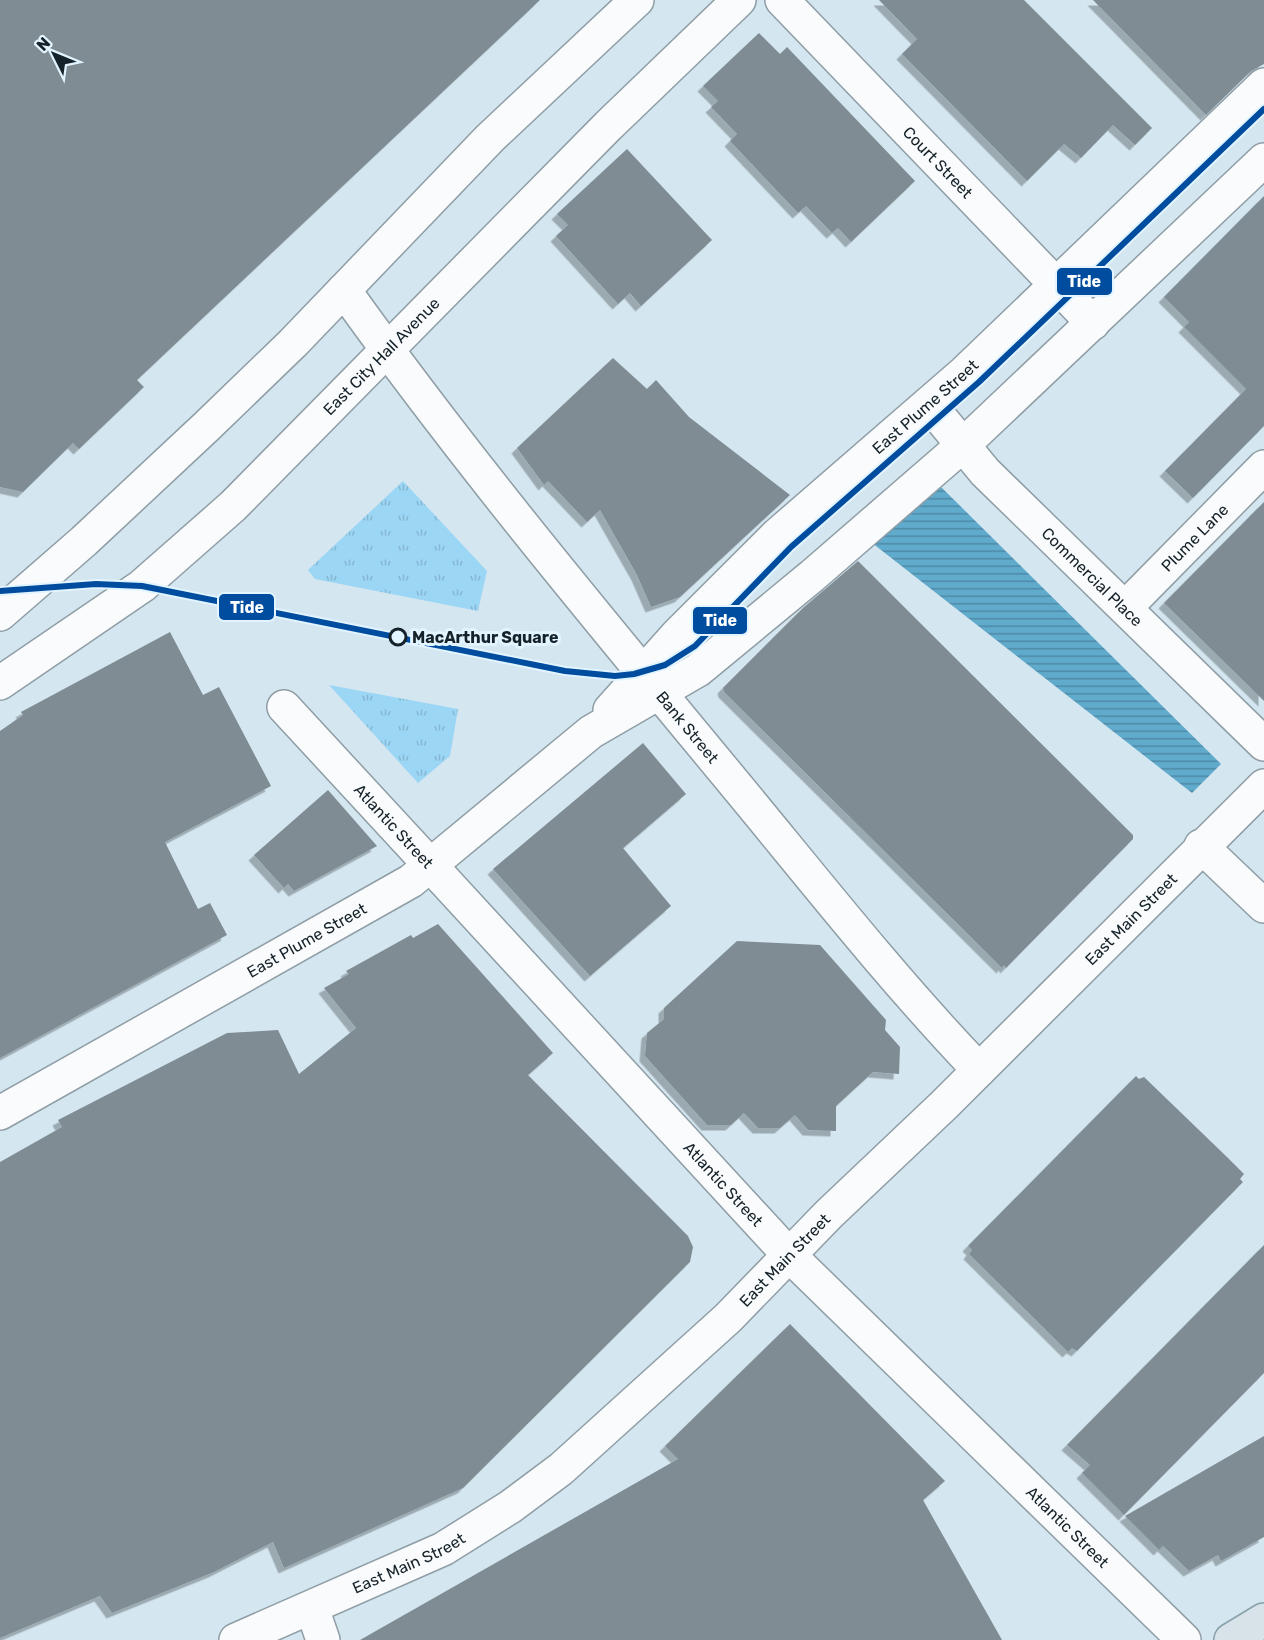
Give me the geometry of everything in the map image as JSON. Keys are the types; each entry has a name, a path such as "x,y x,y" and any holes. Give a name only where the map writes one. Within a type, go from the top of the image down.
{"main road":[{"path":"1231,1640 1264,1620"}],"street":[{"path":"0,614 163,468 344,290 490,138 637,0"},
{"name":"East City Hall Avenue","path":"0,683 118,603 172,562 261,479 609,126 739,0"},
{"name":"Court Street","path":"782,0 1093,323"},
{"name":"East Plume Street","path":"0,1113 300,946 411,881 431,866 651,682 677,635 777,535 929,404 1264,85"},
{"name":"East Plume Street","path":"651,682 698,670 812,576 962,446 1264,160"},
{"name":"Bank Street","path":"344,290 388,352 651,682 929,1018 979,1070"},
{"name":"Commercial Place","path":"929,404 962,446 1264,744"},
{"name":"Plume Lane","path":"1125,608 1264,466"},
{"name":"Atlantic Street","path":"284,707 789,1255 1184,1640"},
{"name":"East Main Street","path":"236,1640 443,1549 561,1469 728,1318 1264,786"},
{"path":"1201,846 1264,906"},
{"path":"312,1608 323,1640"}],"green space":[{"path":"403,481 487,571 478,611 315,579 308,570"},
{"path":"329,685 458,709 450,756 418,783"}],"shaded area":[{"path":"939,485 1221,764 1192,793 867,539"}],"building":[{"path":"0,0 540,0 137,380 144,387 79,449 73,443 23,492 0,487"},
{"path":"879,0 1024,0 1152,128 1135,145 1113,125 1081,158 1064,144 1027,181 902,54 917,39"},
{"path":"1093,0 1264,0 1264,64 1251,71 1206,115"},
{"path":"759,33 780,54 787,47 915,181 851,242 838,228 832,233 806,206 798,213 730,141 737,134 711,107 718,101 703,86"},
{"path":"627,149 712,240 641,306 630,293 618,304 556,236 568,225 557,214"},
{"path":"1264,196 1264,426 1193,498 1165,471 1246,389 1184,327 1189,322 1164,297"},
{"path":"613,358 647,389 656,380 689,417 790,495 680,597 651,607 637,575 600,510 587,522 548,481 544,485 517,448"},
{"path":"1264,502 1264,701 1164,603"},
{"path":"858,561 1133,835 1133,839 1006,968 1004,965 1002,968 724,692 723,688 803,608"},
{"path":"170,632 203,695 219,687 271,786 165,842 198,909 210,903 227,935 0,1058 0,731 23,715 21,712"},
{"path":"643,743 686,794 623,848 671,906 590,976 493,869"},
{"path":"328,790 377,846 294,891 288,884 284,888 254,855"},
{"path":"438,924 553,1053 528,1075 688,1236 693,1247 690,1262 463,1488 284,1568 273,1542 214,1572 112,1613 100,1596 0,1638 0,1162 62,1127 58,1120 227,1033 278,1030 299,1074 356,1028 324,988 349,974 346,971 411,935 413,938"},
{"path":"737,941 820,945 886,1020 885,1030 900,1047 899,1074 873,1072 836,1106 836,1131 808,1130 795,1115 780,1128 758,1128 744,1113 731,1125 707,1125 645,1056 647,1033 664,1019 664,1008"},
{"path":"1136,1076 1139,1079 1144,1077 1227,1157 1244,1174 1240,1179 1243,1182 1077,1351 1072,1348 1068,1352 969,1254 972,1250 968,1246"},
{"path":"1264,1245 1264,1373 1124,1515 1082,1473 1090,1465 1067,1445"},
{"path":"790,1324 945,1481 923,1500 1002,1640 360,1640 678,1459 665,1446"},
{"path":"1264,1436 1264,1537 1221,1561 1218,1555 1189,1571 1163,1546 1159,1550 1125,1516"}],"transit line":[{"name":"Tide","path":"0,591 96,584 142,586 565,671 615,676 634,674 665,665 695,646 791,547 979,382 1264,109"}],"place":[{"name":"MacArthur Square","path":"398,637"}]}
